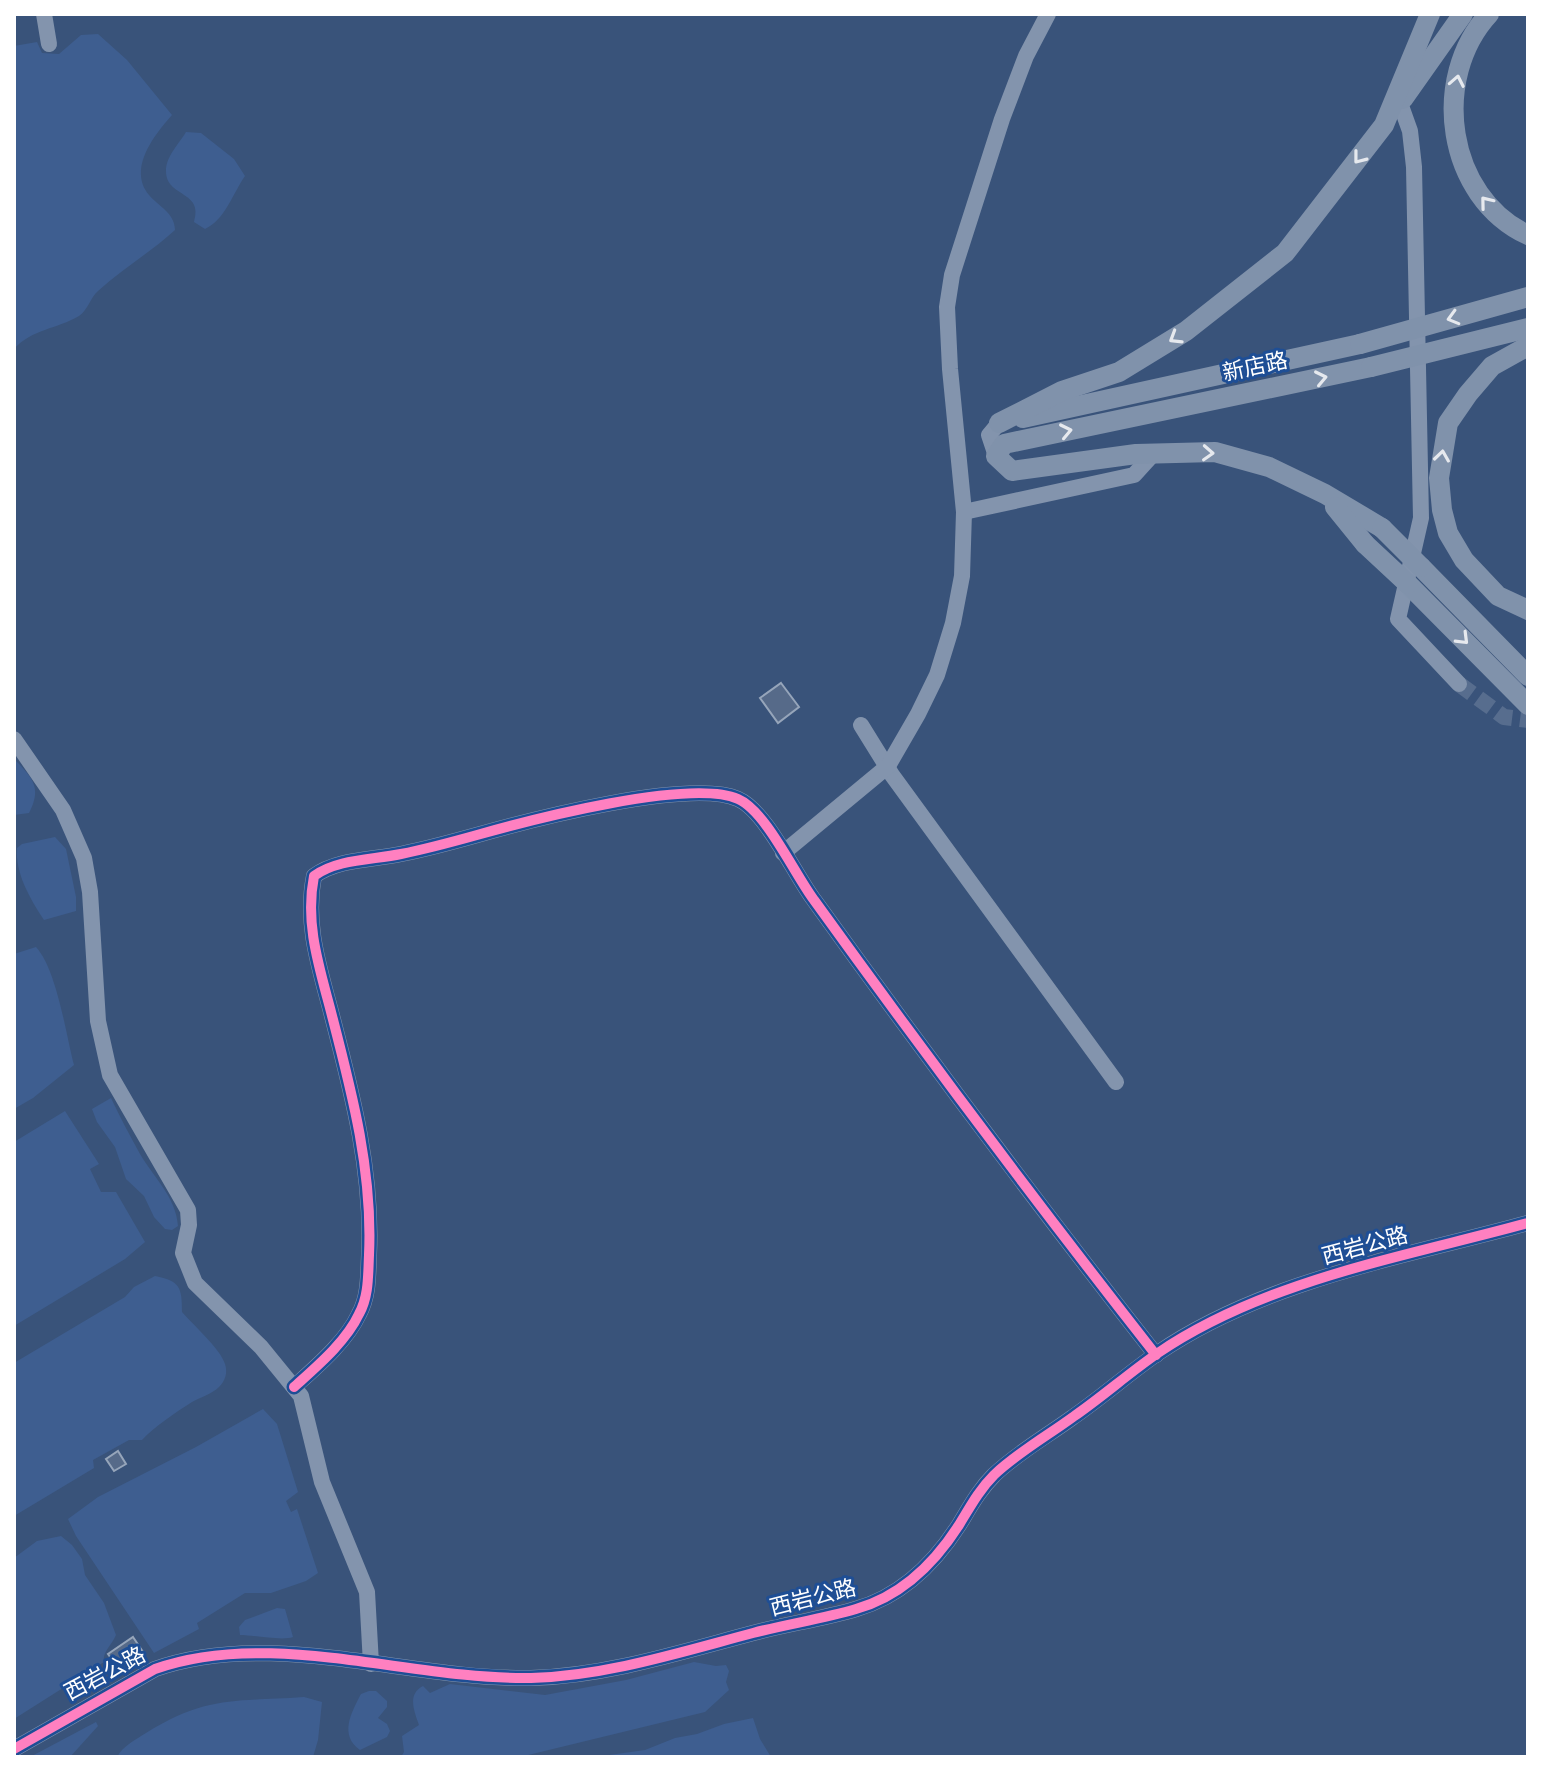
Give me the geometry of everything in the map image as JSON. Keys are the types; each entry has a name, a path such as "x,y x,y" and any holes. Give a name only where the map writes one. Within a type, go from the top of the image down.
{"main road":[{"path":"1384,125 1430,14"},
{"path":"999,423 1062,391 1119,372 1186,331 1285,253 1384,125 1463,14"},
{"path":"1489,14 1467,45 1455,87 1453,127 1475,187 1498,216 1528,235"},
{"name":"新店路","path":"999,423 1360,344 1528,297"},
{"name":"新店路","path":"996,456 1004,444 1371,367 1528,328"},
{"path":"1528,346 1492,366 1448,423 1439,478 1448,533 1464,560 1498,596 1528,610"},
{"path":"996,456 1012,471 1154,453 1215,452 1269,467 1325,494 1382,528 1415,576 1528,705"},
{"path":"1325,494 1365,544 1415,576 1528,676"}],"street":[{"path":"44,14 49,44"},
{"path":"783,853 888,766 937,675 953,623 962,576 964,512 947,307 952,275 1002,119 1026,56 1048,14"},
{"path":"1400,103 1410,131 1414,167 1421,518 1398,619 1459,684"},
{"path":"996,456 989,435 999,423"},
{"path":"964,512 1134,475 1154,453"},
{"path":"861,725 1116,1082"},
{"path":"14,739 63,810 84,858 90,892 98,1021 110,1075 188,1210 189,1225 183,1253 195,1283 261,1347 301,1396 322,1482 367,1592 371,1664"},
{"path":"294,1387 343,1337 358,1317 366,1298 371,1215 352,1093 312,938 309,903 314,876 335,864 416,851 559,812 649,798 705,794 738,799 767,825 820,908 1046,1215 1156,1355"},
{"name":"西岩公路","path":"14,1749 155,1669 223,1653 266,1653 446,1673 527,1678 571,1676 858,1609 891,1596 913,1580 937,1556 994,1474 1196,1329 1255,1300 1528,1223"}],"water":[{"path":"98,34 127,60 172,115 151,142 141,174 149,195 169,214 175,230 98,291 79,316 29,337 14,349 14,46 37,42 42,53 59,54 81,35"},
{"path":"186,132 201,133 234,159 245,176 223,213 205,229 194,222 194,204 172,186 166,171 173,150"},
{"path":"14,759 34,784 35,797 29,813 14,815"},
{"path":"55,837 66,849 76,911 44,920 21,876 17,848 22,844"},
{"path":"36,947 50,971 74,1065 14,1109 14,954"},
{"path":"111,1098 140,1154 173,1206 178,1226 172,1230 165,1229 154,1217 144,1196 126,1179 115,1147 97,1122 92,1109"},
{"path":"65,1111 99,1164 90,1169 101,1192 116,1192 145,1242 125,1259 14,1326 14,1142"},
{"path":"155,1276 178,1286 182,1312 212,1344 225,1364 223,1382 142,1440 129,1440 93,1460 94,1468 14,1516 14,1363"},
{"path":"263,1409 277,1424 298,1492 286,1501 291,1512 297,1509 318,1573 306,1581 271,1593 245,1593 197,1623 199,1629 154,1653 76,1536 68,1519 98,1497"},
{"path":"61,1536 82,1559 85,1575 104,1603 116,1635 104,1662 14,1719 14,1558 37,1541"},
{"path":"277,1608 285,1609 293,1637 240,1635 239,1627 245,1620"},
{"path":"694,1662 726,1665 729,1671 726,1682 729,1690 705,1712 520,1757 401,1757 404,1752 402,1736 419,1725 413,1698 423,1686 430,1693 450,1684 545,1695 626,1680"},
{"path":"376,1691 387,1701 387,1707 378,1718 387,1724 390,1731 387,1737 360,1750 350,1738 349,1724 361,1694"},
{"path":"304,1697 322,1702 313,1757 117,1757 126,1746 146,1733 205,1706"},
{"path":"753,1718 760,1739 771,1757 595,1757 645,1750 675,1738"},
{"path":"96,1722 98,1726 70,1757 30,1757"}],"building":[{"path":"781,683 799,707 778,723 760,698"},
{"path":"118,1451 126,1464 114,1471 106,1459"},
{"path":"133,1637 143,1652 118,1668 108,1654"}],"tunnel":[{"path":"1459,684 1504,717 1528,720"}],"cycle path":[{"path":"294,1387 330,1354 353,1324 365,1300 368,1270 368,1192 364,1161 353,1099 314,942 311,910 314,876 344,863 420,850 570,811 684,794 715,794 738,799 759,816 814,900 898,1015 1156,1355"},
{"path":"14,1749 155,1669 199,1658 246,1653 293,1654 485,1677 559,1676 643,1662 873,1603 902,1587 928,1565 984,1487 1003,1467 1158,1353 1200,1328 1244,1307 1337,1273 1528,1223"}]}
